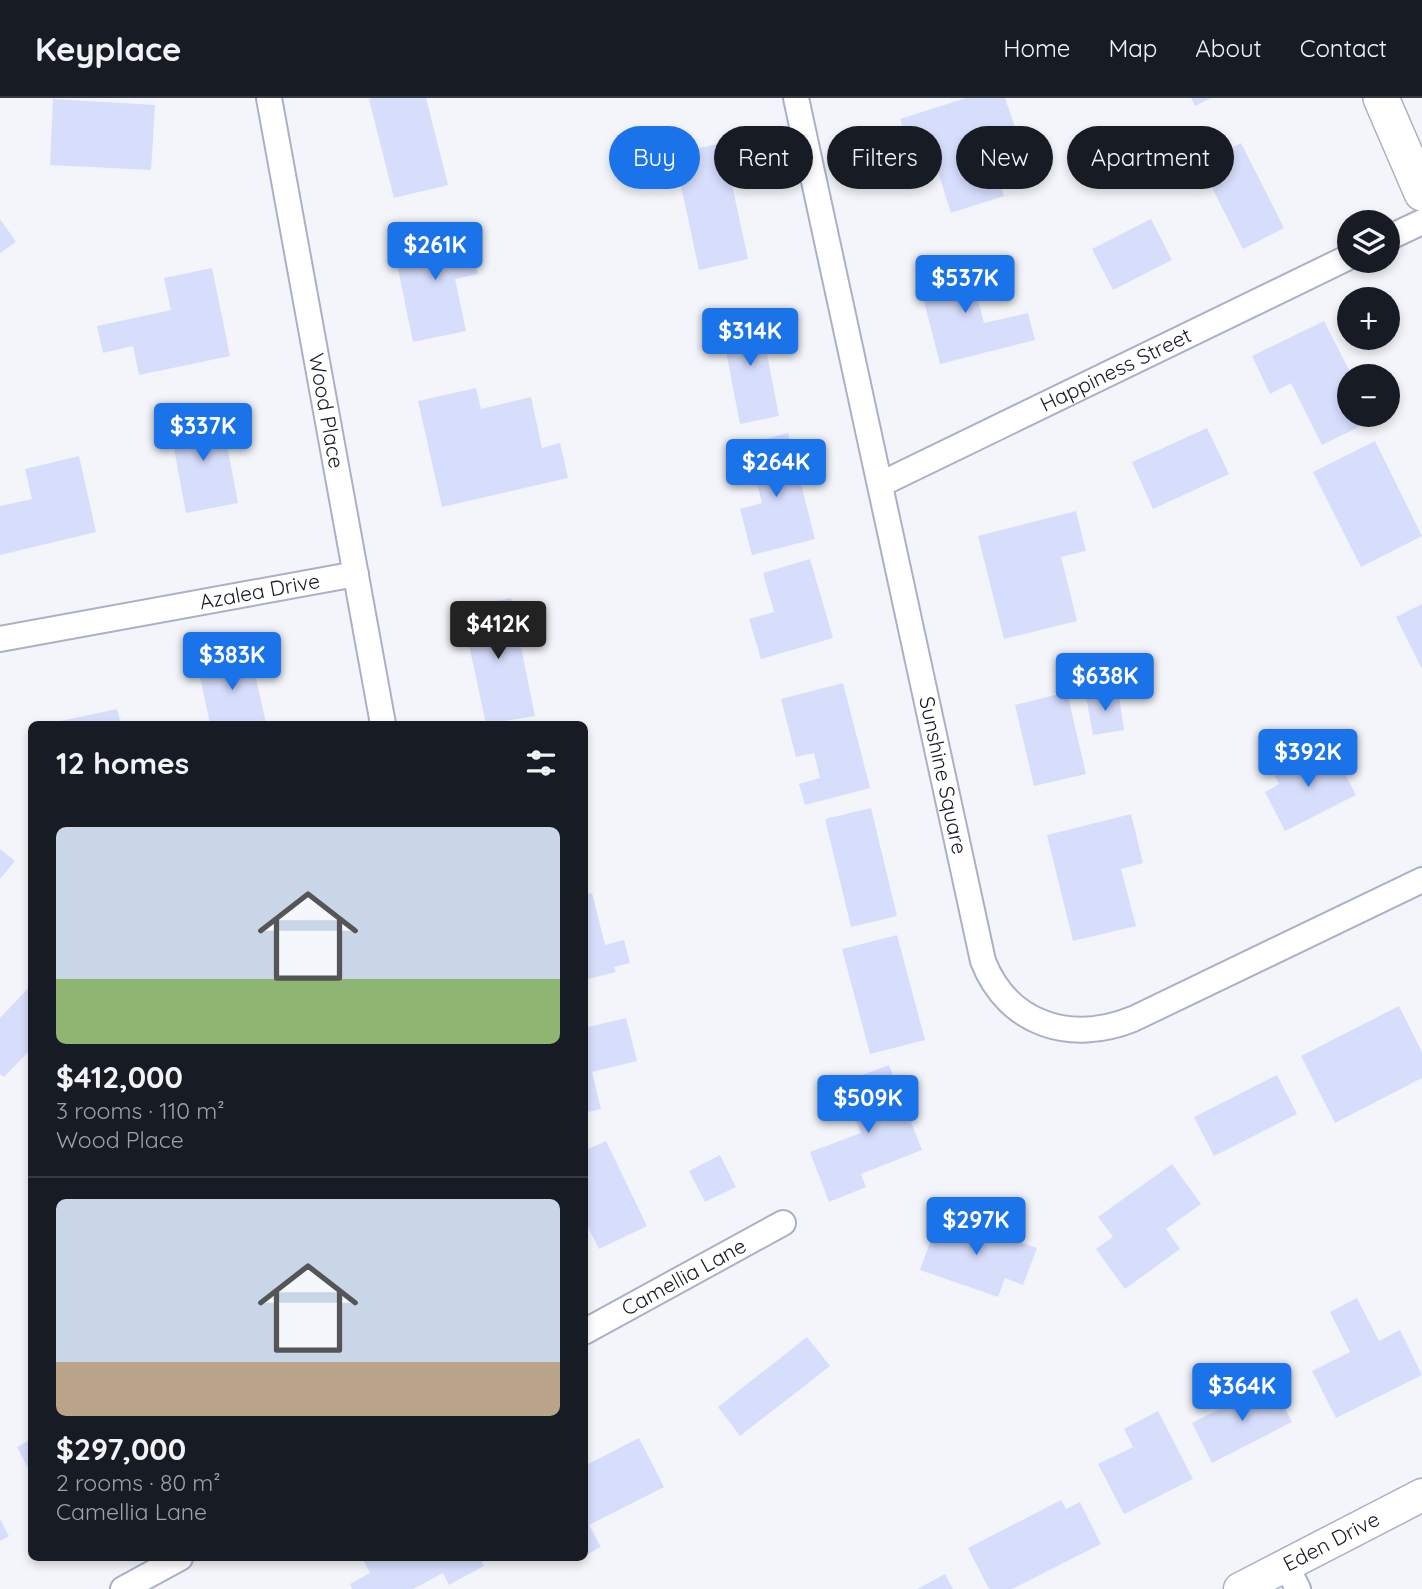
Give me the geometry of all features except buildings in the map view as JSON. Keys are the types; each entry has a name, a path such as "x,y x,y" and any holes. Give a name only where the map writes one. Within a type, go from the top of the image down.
{"main road":[{"path":"1381,98 1422,193"}],"street":[{"name":"Wood Place","path":"270,98 382,721"},
{"name":"Sunshine Square","path":"796,98 983,961 1003,997 1021,1011 1044,1023 1068,1030 1093,1031 1118,1025 1422,880"},
{"path":"1400,232 1422,222"},
{"name":"Happiness Street","path":"881,484 1337,263"},
{"name":"Azalea Drive","path":"0,639 356,574"},
{"name":"Camellia Lane","path":"588,1330 783,1223"},
{"name":"Eden Drive","path":"1240,1589 1292,1577 1422,1495"},
{"path":"123,1589 174,1561"}]}
